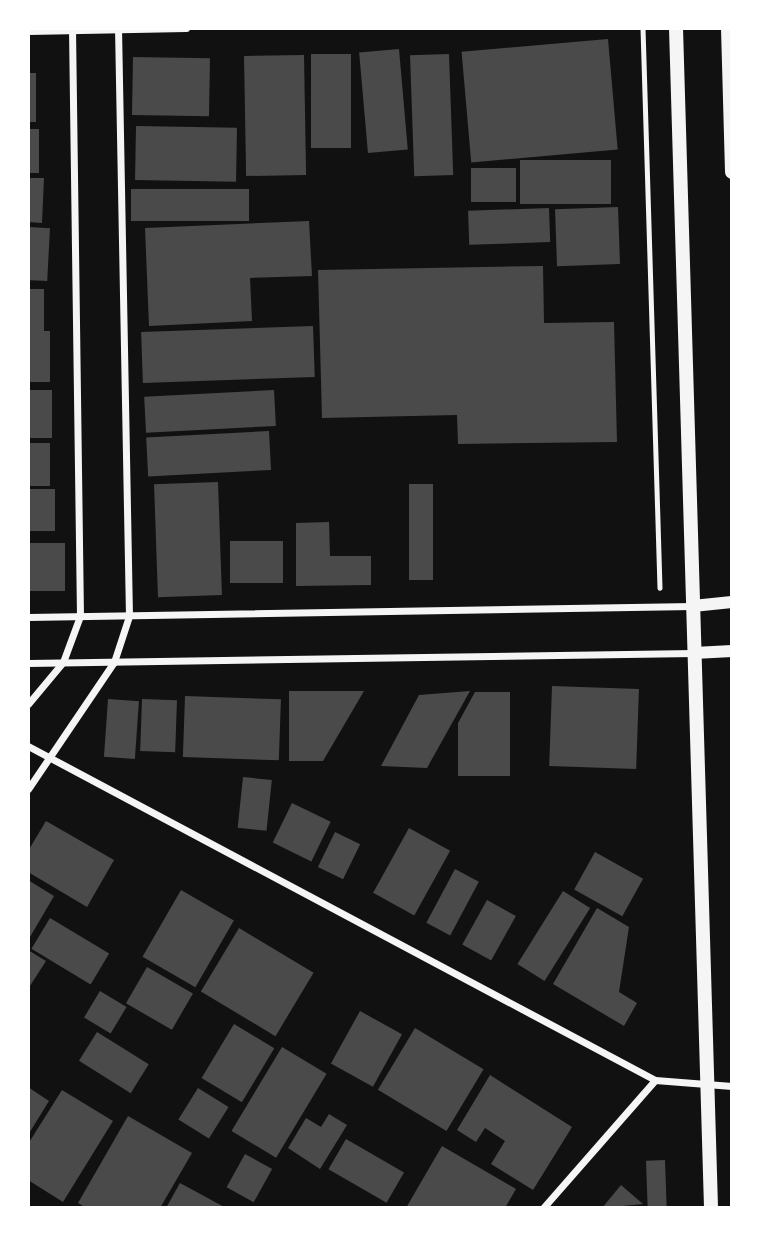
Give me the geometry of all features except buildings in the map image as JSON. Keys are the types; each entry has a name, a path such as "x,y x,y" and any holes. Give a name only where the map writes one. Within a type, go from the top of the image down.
{"main road":[{"path":"676,28 711,1208"},
{"path":"728,28 732,172"}],"street":[{"path":"28,31 186,28"},
{"path":"28,704 63,663 80,616 72,29"},
{"path":"28,789 46,758 114,662 129,616 118,29"},
{"path":"28,617 693,606 732,602"},
{"path":"28,663 732,651"},
{"path":"28,746 46,758 655,1080 707,1087 732,1086"},
{"path":"543,1208 655,1080"}],"path":[{"path":"643,28 661,606"}]}
